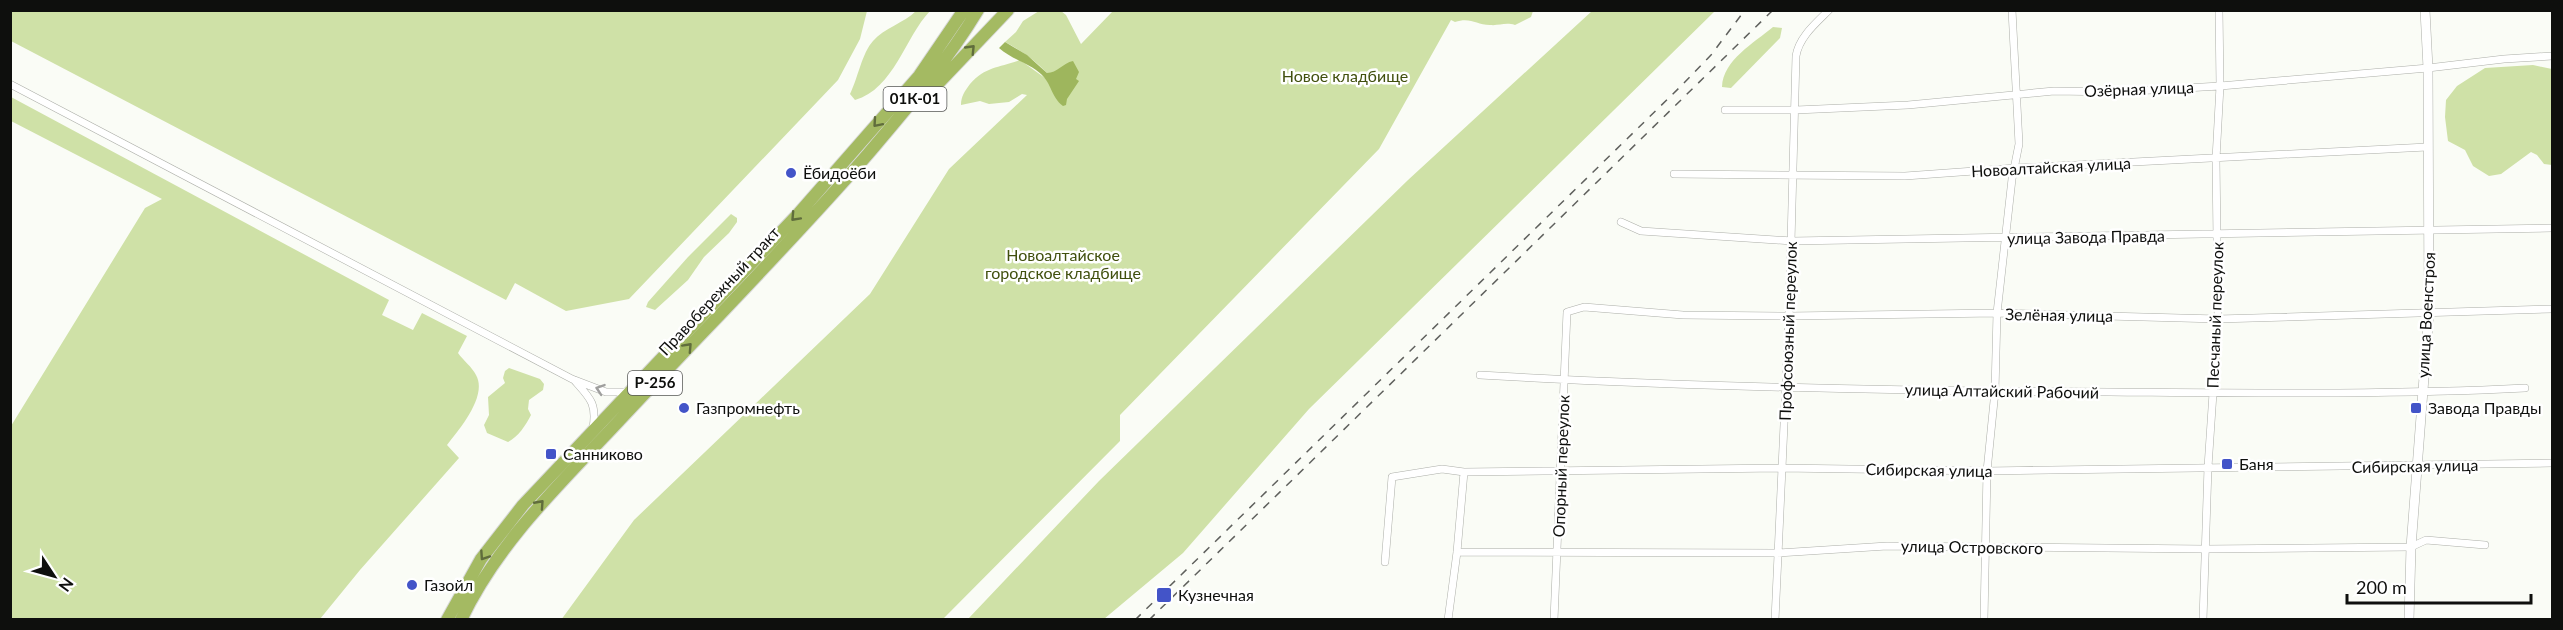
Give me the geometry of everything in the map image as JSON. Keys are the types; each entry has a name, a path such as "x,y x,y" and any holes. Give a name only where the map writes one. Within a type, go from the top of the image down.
{"highway":[{"name":"Правобережный тракт","path":"447,620 467,582 523,505 630,391 839,178 919,76 964,10"},
{"name":"Правобережный тракт","path":"461,620 491,566 537,507 928,83 960,41 978,10"},
{"path":"839,178 1008,10"}],"street":[{"name":"Профсоюзный переулок","path":"1775,620 1792,241 1796,56 1800,43 1829,10"},
{"path":"1984,620 1987,471 1995,391 1997,313 2004,239 2019,144 2012,10"},
{"name":"Песчаный переулок","path":"2203,620 2208,467 2218,319 2216,159 2220,86 2219,10"},
{"name":"улица Военстроя","path":"2409,620 2411,547 2429,312 2428,68 2425,10"},
{"name":"Озёрная улица","path":"1725,110 1796,110 1908,105 2054,91 2117,92 2220,86 2553,56"},
{"path":"10,84 572,379 606,392 630,391"},
{"name":"Новоалтайская улица","path":"1674,174 1905,176 2016,168 2427,147"},
{"name":"улица Завода Правда","path":"1621,222 1641,231 1792,241 2553,228"},
{"name":"Зелёная улица","path":"1567,312 1584,307 1683,315 1997,313 2218,319 2553,309"},
{"name":"Опорный переулок","path":"1554,620 1567,312"},
{"name":"улица Алтайский Рабочий","path":"1480,375 1786,387 1995,391 2422,394 2525,388"},
{"path":"572,379 591,399 594,406 593,430"},
{"name":"Сибирская улица","path":"1385,562 1392,477 1442,470 1464,472 1781,468 1987,471 2553,463"},
{"path":"1448,620 1464,472"},
{"name":"улица Островского","path":"1457,552 1777,553 1887,546 2205,549 2411,547 2426,540 2485,545"}],"green space":[{"path":"10,11 867,11 860,39 838,80 629,299 566,311 515,283 506,300 11,41"},
{"path":"916,11 930,11 880,85 855,100 850,94 869,46 883,33"},
{"name":"Новоалтайское городское кладбище","path":"1039,11 1061,11 1066,15 1081,44 1113,11 1533,11 1531,17 1515,25 1485,25 1451,20 1379,149 1120,415 1120,441 943,619 561,620 634,520 870,294 949,169 1027,95 1022,94 1009,102 989,104 980,101 961,105 965,91 970,84 987,71 1020,60 1045,78 1047,73 1037,64 1005,42 1016,32 1023,21"},
{"path":"1592,11 1715,11 1309,409 1183,553 1104,619 968,619 1099,481 1408,180"},
{"path":"1773,27 1782,28 1780,38 1731,88 1722,87 1728,68 1734,60"},
{"path":"2533,65 2552,69 2552,165 2544,164 2537,155 2531,152 2501,174 2489,176 2473,166 2465,150 2448,141 2445,117 2446,100 2457,86 2485,68"},
{"path":"11,97 389,300 382,315 413,330 422,313 467,336 458,353 472,369 479,383 478,393 470,412 447,445 459,458 320,619 11,619 11,426 145,208 162,199 11,121"},
{"path":"731,214 737,218 737,222 704,257 688,280 655,310 646,307 688,257"},
{"path":"509,368 540,379 544,384 543,390 529,400 528,409 531,415 527,423 508,442 487,433 484,425 489,415 488,397 505,383 503,378 505,371"}],"shaded area":[{"path":"1005,42 1027,55 1047,73 1073,61 1079,72 1076,79 1079,81 1067,99 1066,105 1063,106 1059,102 1041,74 999,48"}],"railway":[{"path":"1135,620 1680,87 1711,55 1745,10"},
{"path":"1149,620 1773,10"}],"place":[{"name":"Ёбидоёби","path":"791,173"},
{"name":"Газпромнефть","path":"684,408"},
{"name":"Завода Правды","path":"2416,408"},
{"name":"Санниково","path":"551,454"},
{"name":"Баня","path":"2227,464"},
{"name":"Газойл","path":"412,585"},
{"name":"Кузнечная","path":"1164,595"}],"park label":[{"name":"Новое кладбище","path":"1345,76"}]}
